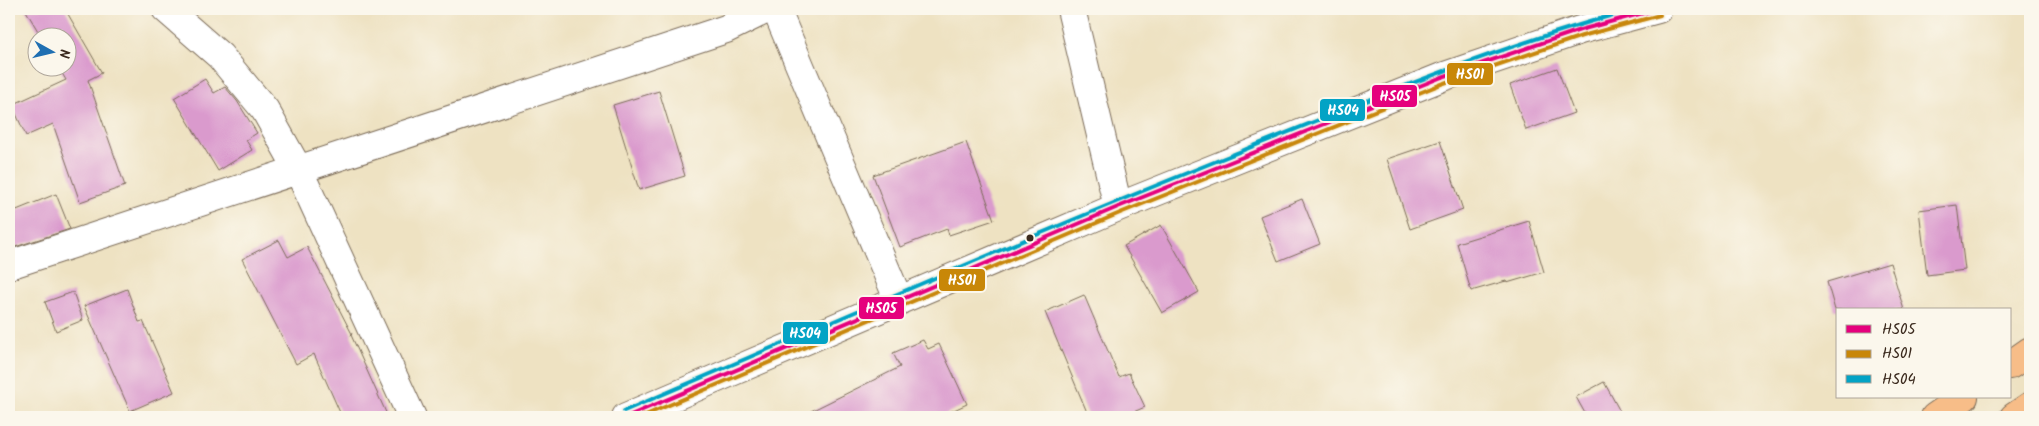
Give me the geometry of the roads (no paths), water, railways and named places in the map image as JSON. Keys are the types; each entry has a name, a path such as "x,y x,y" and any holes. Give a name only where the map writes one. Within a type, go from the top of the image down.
{"highway":[{"path":"2012,364 2030,351"},
{"path":"1935,417 1963,398"},
{"path":"2014,417 2030,406"}],"street":[{"path":"166,9 226,62 265,110 298,169 412,417"},
{"path":"9,265 726,29 767,9"},
{"path":"776,9 899,300"},
{"path":"1071,9 1118,207"},
{"path":"626,417 675,407 899,300 1118,207 1442,77 1580,30 1658,9"}]}
